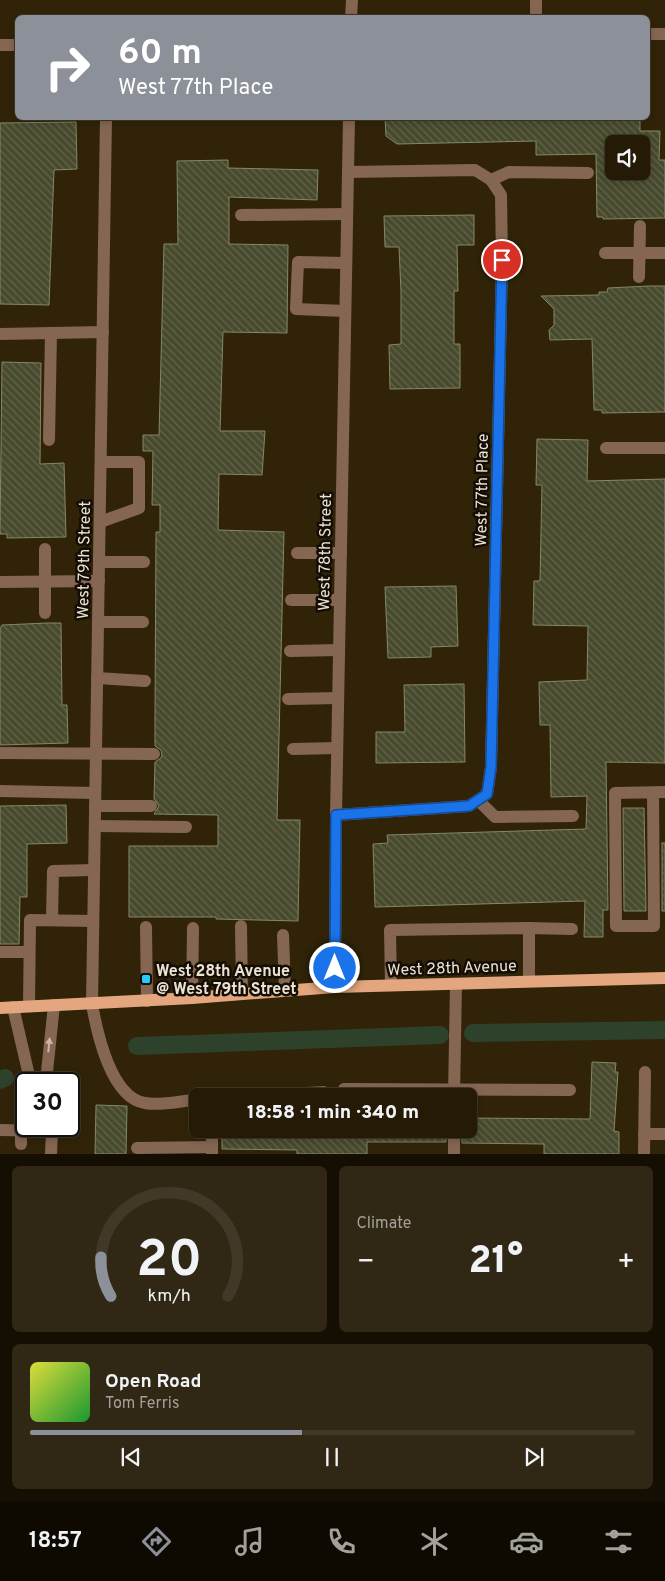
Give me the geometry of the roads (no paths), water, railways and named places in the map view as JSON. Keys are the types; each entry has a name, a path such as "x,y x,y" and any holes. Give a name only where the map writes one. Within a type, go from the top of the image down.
{"main road":[{"name":"West 28th Avenue","path":"6,1007 192,998 335,987 665,978"}],"street":[{"path":"351,15 352,0"},
{"path":"536,0 536,15"},
{"path":"650,34 665,34"},
{"path":"0,45 15,45"},
{"name":"West 79th Street","path":"106,120 92,1004 98,1034 119,1087 132,1098 145,1103 189,1101"},
{"name":"West 78th Street","path":"335,987 337,748 349,120"},
{"path":"348,172 474,170 491,180 509,172 588,173"},
{"name":"West 77th Place","path":"478,800 487,794 491,767 502,270 501,195 491,180"},
{"path":"241,215 347,214"},
{"path":"639,277 640,226"},
{"path":"605,253 665,253"},
{"path":"345,311 296,309 298,262 346,263"},
{"path":"49,440 51,332"},
{"path":"0,334 103,332"},
{"path":"606,448 665,448"},
{"path":"100,522 139,508 139,462 101,462"},
{"path":"45,549 45,613"},
{"path":"297,553 341,554"},
{"path":"99,562 144,562"},
{"path":"0,582 99,581"},
{"path":"291,600 340,600"},
{"path":"98,622 143,622"},
{"path":"290,651 339,650"},
{"path":"97,678 145,681"},
{"path":"288,699 338,698"},
{"path":"292,749 337,748"},
{"path":"0,753 154,754"},
{"path":"0,791 95,792"},
{"path":"659,792 654,926 616,926 615,793 659,792"},
{"path":"336,815 469,806 478,800 495,816 573,816"},
{"path":"95,806 151,806"},
{"path":"95,826 186,827"},
{"path":"52,920 53,871 94,870"},
{"path":"29,1006 30,920 93,921"},
{"path":"241,926 242,994"},
{"path":"146,927 147,1000"},
{"path":"192,998 193,928"},
{"path":"529,928 529,981"},
{"path":"391,985 390,930 572,929"},
{"path":"283,935 285,991"},
{"path":"0,952 29,952"},
{"path":"454,1088 456,984"},
{"path":"47,1072 54,1005"},
{"path":"6,1007 27,1072"},
{"path":"644,1154 645,1072"},
{"path":"477,1092 570,1090"},
{"path":"0,1130 15,1130"},
{"path":"644,1134 665,1134"},
{"path":"21,1137 21,1144"},
{"path":"51,1154 52,1137"},
{"path":"454,1138 454,1154"},
{"path":"136,1148 212,1150"}],"waterway":[{"path":"473,1033 665,1030"},
{"path":"137,1046 440,1035"},
{"path":"0,1080 5,1078"}],"place":[{"name":"West 28th Avenue @ West 79th Street","path":"146,979"}]}
